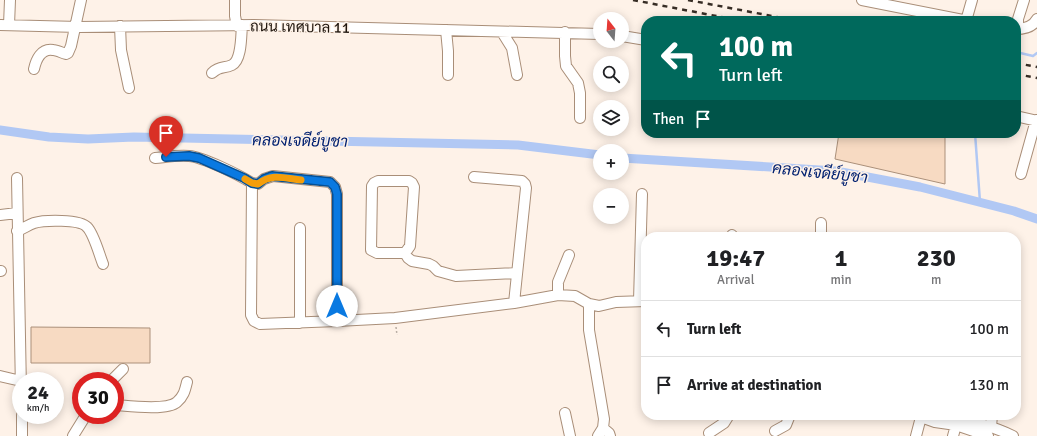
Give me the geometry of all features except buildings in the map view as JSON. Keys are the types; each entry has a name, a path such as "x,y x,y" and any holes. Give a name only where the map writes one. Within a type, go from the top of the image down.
{"street":[{"path":"4,25 10,0"},
{"path":"34,69 36,59 42,52 54,50 66,54 68,53 71,46 81,0"},
{"path":"212,73 217,68 231,66 235,63 239,55 239,26 235,16 235,0"},
{"path":"862,0 905,4 949,16"},
{"path":"968,16 972,0"},
{"path":"1019,16 1024,0"},
{"path":"1021,29 1025,29 1035,23 1037,19"},
{"name":"ถนน เทศบาล 11","path":"4,25 239,26 593,34"},
{"path":"120,26 121,50 129,88"},
{"path":"446,30 448,75"},
{"path":"502,32 512,48 517,75"},
{"path":"565,32 566,66 578,83 580,93 580,118"},
{"path":"629,37 641,39"},
{"path":"1021,117 1036,120 1021,174"},
{"path":"155,158 189,156 199,158 252,183 258,184 264,179 272,176 330,182 335,187 337,194 337,321"},
{"path":"474,177 522,181 525,184 526,188 514,303"},
{"path":"17,178 21,372"},
{"path":"378,181 409,181 414,187 410,246 405,253 377,253 371,250 372,186 378,181"},
{"path":"252,183 252,315 254,321 260,324 395,318 514,303 558,295 575,296 589,304 599,306 616,302 641,301"},
{"path":"642,194 642,232"},
{"path":"0,215 17,213"},
{"path":"17,232 34,223 78,222 86,226 91,232 103,264"},
{"path":"821,223 821,232"},
{"path":"300,228 300,322"},
{"path":"405,253 412,261 429,264 438,271 456,276 517,273"},
{"path":"558,295 559,278 569,255"},
{"path":"589,304 589,330 604,419 601,432 610,436"},
{"path":"120,372 123,369"},
{"path":"0,376 12,379"},
{"path":"124,406 170,406 177,403 184,395 187,382"},
{"path":"565,413 570,436"},
{"path":"709,433 724,423 726,420"},
{"path":"775,431 786,424 788,420"},
{"path":"916,436 919,420"},
{"path":"930,420 935,422 951,420"},
{"path":"953,436 959,420"},
{"path":"962,420 989,431 1002,430 1013,436"},
{"path":"989,431 991,420"},
{"path":"22,424 22,436"},
{"path":"74,436 81,424"}],"waterway":[{"path":"1021,53 1033,56 1037,53"},
{"name":"คลองเจดีย์บูชา","path":"0,130 49,137 88,139 134,137 518,145 593,154"},
{"path":"975,138 980,202"},
{"name":"คลองเจดีย์บูชา","path":"629,158 836,171 920,187 1014,211 1037,219"}],"railway":[{"path":"633,0 716,16"},
{"path":"688,0 772,16"},
{"path":"1021,64 1037,67"},
{"path":"1021,75 1037,78"}],"slow traffic":[{"path":"245,179 252,183 258,184 264,179 272,176 301,180"}],"route":[{"path":"166,157 189,156 199,158 252,183 258,184 264,179 272,176 289,179 330,182 335,187 337,194 337,306"}]}
